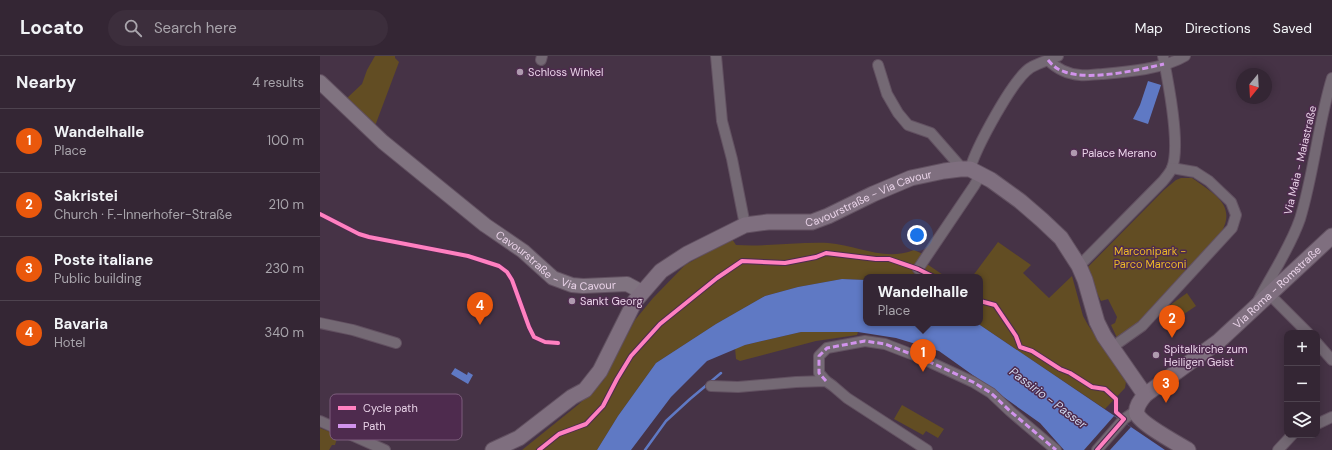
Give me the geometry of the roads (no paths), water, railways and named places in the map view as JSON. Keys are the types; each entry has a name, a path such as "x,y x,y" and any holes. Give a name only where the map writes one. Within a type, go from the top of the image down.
{"main road":[{"name":"Cavourstraße - Via Cavour","path":"642,292 661,271 687,254 745,225 768,222 812,222 911,178 944,171 970,171"},
{"path":"970,171 1020,201 1060,238 1072,254 1085,280 1097,322 1111,348 1145,395 1139,403 1137,414 1152,428 1183,447"},
{"name":"Via Roma - Romstraße","path":"1145,395 1219,341 1332,236"},
{"path":"493,450 519,438 572,397 585,390 600,371 635,301 642,292"}],"street":[{"path":"716,56 722,121 732,159 745,225"},
{"path":"918,269 974,186 970,171 972,161 1012,87 1029,69 1058,56"},
{"path":"1048,60 1055,67 1081,76 1131,72 1164,60 1185,56"},
{"path":"1078,266 1163,181 1172,168 1175,130 1164,60"},
{"path":"878,65 888,94 898,113 908,125 931,133 959,165 970,171"},
{"name":"Via Maia - Maiastraße","path":"1254,308 1291,242 1299,220 1307,192 1332,78"},
{"name":"Cavourstraße - Via Cavour","path":"320,82 384,142 486,225 523,250 553,278 572,285 583,286 627,284 642,292"},
{"path":"1111,348 1142,326 1232,228 1236,215 1231,202 1209,181 1195,172 1172,168"},
{"path":"1269,294 1305,330"},
{"path":"320,323 353,330 396,342"},
{"path":"928,450 847,398 826,382 819,373 819,356 827,348 865,341 885,344 919,357 991,393 1056,450"},
{"path":"1320,346 1332,360"},
{"path":"711,386 738,387 796,382 826,382"},
{"path":"1097,450 1124,420 1137,410"},
{"path":"1320,423 1332,418"},
{"path":"320,421 330,425"},
{"path":"1278,450 1289,438"},
{"path":"363,440 386,450"}],"water":[{"path":"1148,81 1161,85 1148,124 1133,119 1140,105"},
{"name":"Passirio - Passer","path":"842,279 863,280 863,326 981,326 1165,450 1064,450 1040,423 939,351 896,338 858,332 801,332 745,345 707,361 671,397 631,450 597,450 618,416 656,363 716,324 765,296 798,287"},
{"path":"455,368 467,375 468,372 473,375 468,384 451,374"}],"waterway":[{"path":"645,450 666,421 721,373"}],"place":[{"name":"Schloss Winkel","path":"520,72"},
{"name":"Palace Merano","path":"1074,153"},
{"name":"Sankt Georg","path":"572,301"},
{"name":"Bavaria","path":"480,325"},
{"name":"Sakristei","path":"1172,338"},
{"name":"Spitalkirche zum Heiligen Geist","path":"1156,355"},
{"name":"Wandelhalle","path":"923,372"},
{"name":"Poste italiane","path":"1166,403"}],"park label":[{"name":"Marconipark - Parco Marconi","path":"1150,257"}]}
